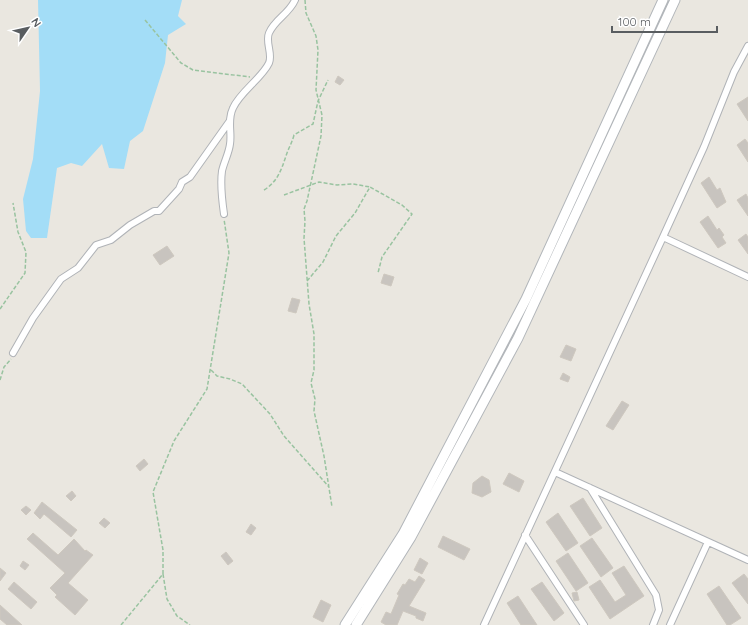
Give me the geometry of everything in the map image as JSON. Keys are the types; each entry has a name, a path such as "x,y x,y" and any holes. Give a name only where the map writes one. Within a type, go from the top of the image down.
{"main road":[{"path":"356,625 412,537 664,0"},
{"path":"344,625 403,534 518,338 675,0"},
{"path":"647,36 657,40"},
{"path":"577,188 587,192"},
{"path":"508,335 518,338"}],"street":[{"path":"224,214 222,171 230,144 229,122 233,108 256,77 266,70 270,60 268,34 276,21 285,14 296,0"},
{"path":"484,625 664,238 704,147 734,72 748,46"},
{"path":"13,353 33,318 61,280 78,268 96,245 111,240 154,211 159,212 179,189 182,182 190,177 229,122"},
{"path":"664,238 748,277"},
{"path":"555,472 748,560"},
{"path":"590,488 656,595 659,610 653,625"},
{"path":"525,535 584,625"},
{"path":"670,625 708,542"},
{"path":"487,618 491,625"}],"path":[{"path":"304,0 306,13 316,36 318,50 316,90 322,115 311,185 304,209 304,238 307,281 314,334 314,370 312,383 315,398 314,411 324,456 332,507"},
{"path":"145,20 181,63 193,70 243,78 256,77"},
{"path":"264,190 272,185 281,173 286,154 292,145 294,135 313,124 318,101 328,80"},
{"path":"284,196 319,182 327,182 337,185 353,184 370,187 402,205 412,214 382,257 378,273"},
{"path":"307,281 323,262 336,236 355,213 370,187"},
{"path":"0,309 24,273 26,252 18,232 13,203"},
{"path":"190,625 177,616 167,598 163,574 163,550 153,492 174,441 207,389 229,253 224,214"},
{"path":"0,380 4,367 9,363 13,353"},
{"path":"210,369 218,376 242,384 270,414 284,436 329,487"},
{"path":"121,625 163,574"}],"water":[{"path":"38,0 182,0 178,16 186,24 168,35 165,63 143,131 130,141 124,169 109,168 102,144 82,166 71,163 57,168 47,238 31,238 26,231 23,199 33,159 40,91"}],"building":[{"path":"338,76 344,80 340,85 335,82"},
{"path":"748,97 748,121 737,104"},
{"path":"745,139 748,143 748,162 737,145"},
{"path":"709,177 717,190 720,188 726,202 717,208 701,183"},
{"path":"746,194 748,198 748,216 737,200"},
{"path":"708,216 717,230 719,228 724,235 722,237 726,243 718,248 700,222"},
{"path":"746,234 748,237 748,254 738,240"},
{"path":"167,246 174,256 160,265 153,255"},
{"path":"384,274 394,277 391,286 381,283"},
{"path":"292,298 300,300 296,313 288,311"},
{"path":"566,345 576,349 571,361 560,357"},
{"path":"563,373 570,377 568,382 560,379"},
{"path":"622,401 629,405 613,430 606,426"},
{"path":"144,459 148,464 140,471 136,466"},
{"path":"509,473 524,481 519,492 503,484"},
{"path":"482,476 489,480 491,492 482,497 472,493 473,483"},
{"path":"72,491 76,496 71,501 66,496"},
{"path":"583,498 602,528 590,536 570,506"},
{"path":"42,502 77,530 71,537 44,514 40,519 34,513"},
{"path":"26,506 31,510 26,515 21,510"},
{"path":"558,513 578,543 566,551 546,522"},
{"path":"104,518 110,523 105,528 99,523"},
{"path":"251,524 256,528 251,535 246,532"},
{"path":"33,533 58,555 74,539 85,551 86,550 93,555 68,583 88,600 75,615 55,597 57,595 50,588 65,573 27,539"},
{"path":"443,536 470,549 464,560 438,547"},
{"path":"592,538 613,568 601,577 580,546"},
{"path":"226,552 233,561 228,565 221,556"},
{"path":"568,553 588,583 576,591 556,561"},
{"path":"420,558 428,563 422,574 414,570"},
{"path":"23,561 29,565 25,570 20,566"},
{"path":"624,566 644,596 610,619 589,587 600,580 615,602 626,595 612,573"},
{"path":"0,568 6,573 0,581"},
{"path":"744,574 748,579 748,604 732,583"},
{"path":"419,576 425,580 409,606 426,613 423,621 416,618 416,616 403,611 397,625 386,625 381,622 386,612 391,614 399,595 397,594 403,584 405,585 409,579 415,582"},
{"path":"14,582 37,602 31,609 8,589"},
{"path":"542,582 564,613 554,621 531,589"},
{"path":"719,586 741,618 730,625 727,625 707,594"},
{"path":"577,592 579,600 574,601 572,593"},
{"path":"518,596 537,625 521,625 507,603"},
{"path":"321,600 331,605 323,622 313,617"},
{"path":"0,605 22,625 7,625 0,619"}]}
